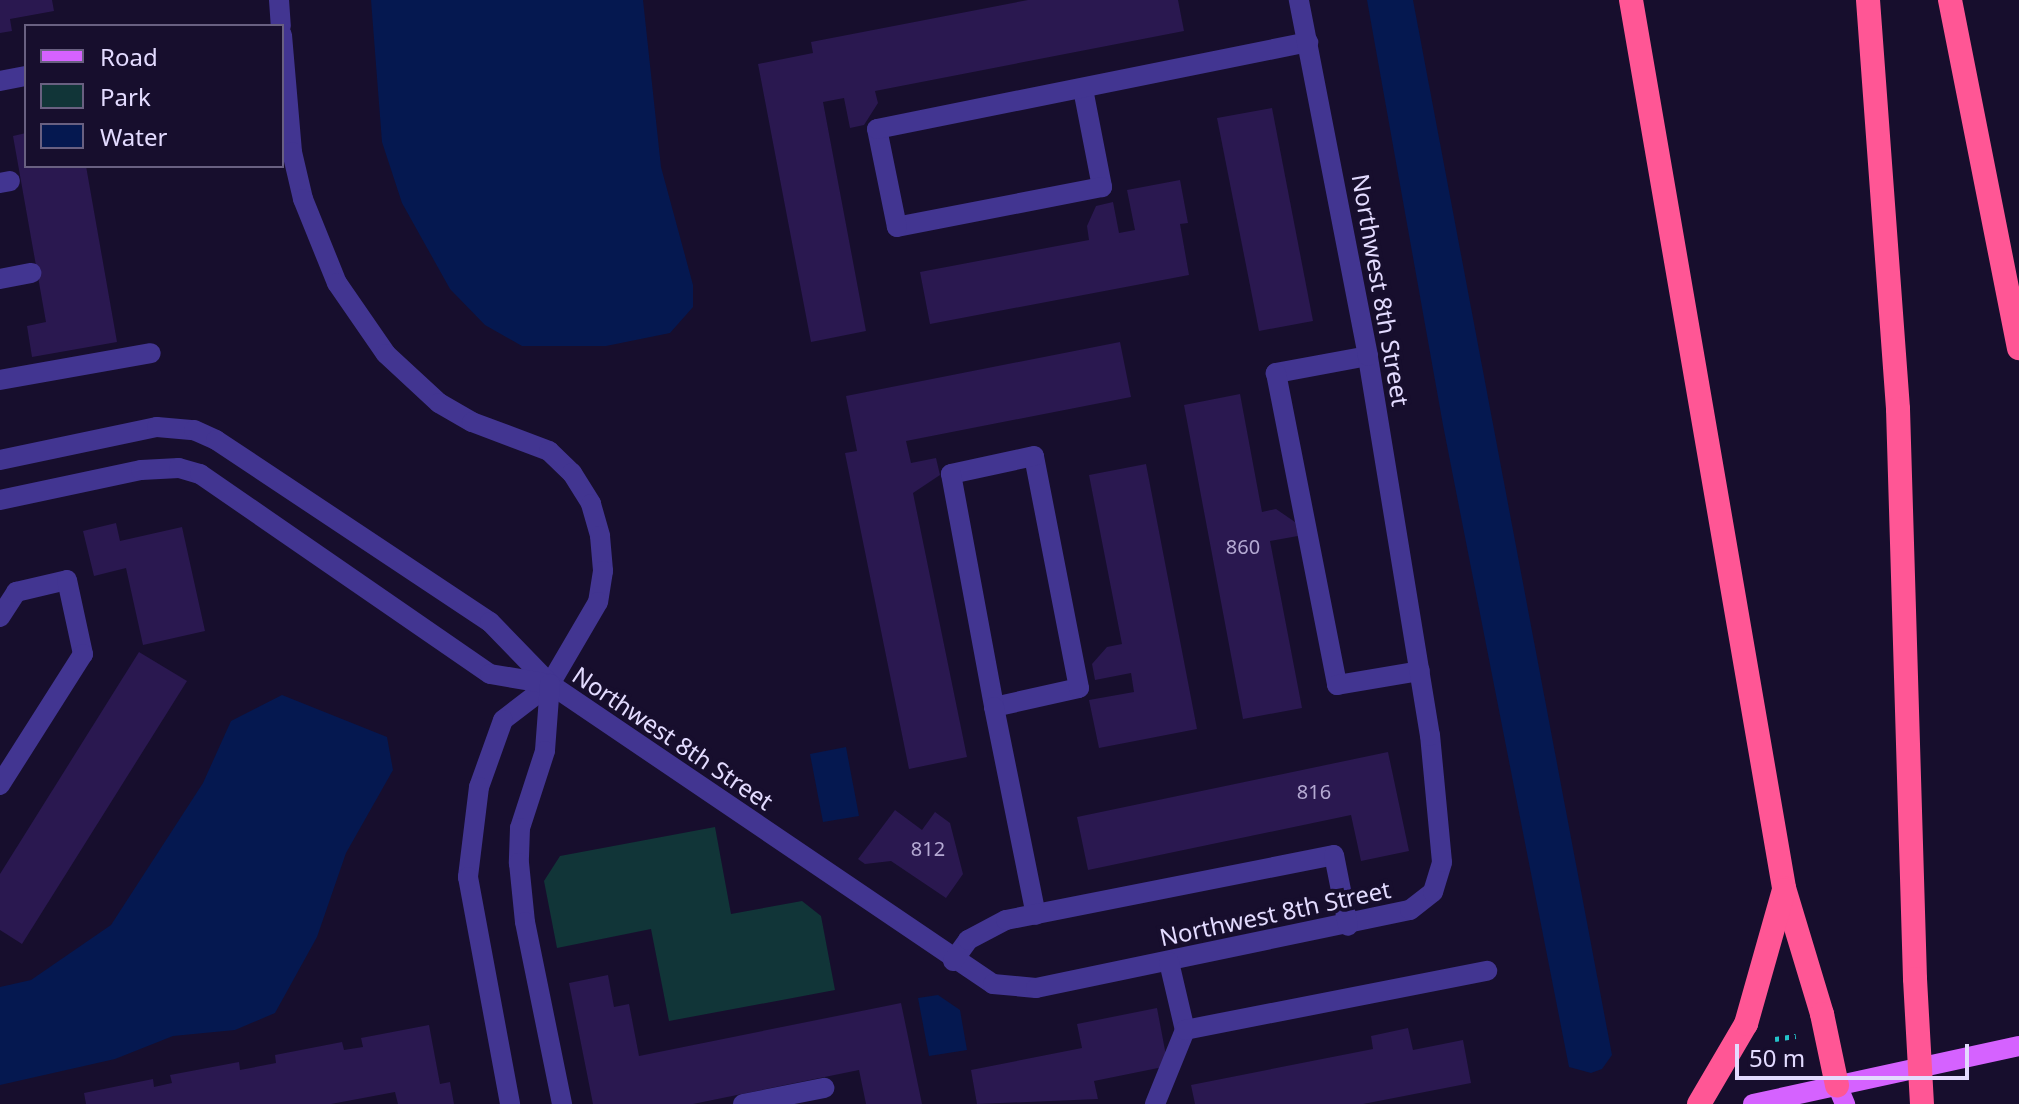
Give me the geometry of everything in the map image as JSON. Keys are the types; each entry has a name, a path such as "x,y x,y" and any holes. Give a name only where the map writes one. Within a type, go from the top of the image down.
{"highway":[{"path":"1631,0 1784,888 1822,1014 1841,1094"},
{"path":"1868,0 1898,409 1915,979 1922,1104"},
{"path":"1950,0 2019,348"},
{"path":"1699,1104 1755,1001 1784,888"}],"main road":[{"path":"1753,1104 1841,1094 2019,1046"}],"street":[{"path":"279,0 281,24"},
{"name":"Northwest 8th Street","path":"550,684 953,961 993,984 1015,988 1169,962 1348,926 1410,910 1424,902 1440,878 1440,826 1420,671 1368,356 1299,0"},
{"path":"1083,89 1102,187 897,227 877,129 1308,42"},
{"path":"284,56 294,164 317,238 345,295 408,377 472,422 549,451 572,473 591,504 603,571 598,602 550,684 503,720 489,746 472,829 468,877 473,919 510,1104"},
{"path":"0,81 24,76"},
{"path":"0,279 31,273"},
{"path":"0,380 151,353"},
{"path":"1368,356 1276,373 1337,685 1420,671"},
{"path":"0,460 157,427 194,430 237,452 490,622 550,684 545,751 528,794 519,863 525,922 562,1104"},
{"path":"994,707 1079,688 1034,456 951,474 994,707 1036,915"},
{"path":"0,500 141,470 179,468 200,474 490,674 550,684"},
{"path":"0,617 16,592 67,580 83,654 0,785"},
{"path":"953,961 968,940 989,927 1334,855 1348,926"},
{"path":"1155,1104 1185,1030 1169,962"},
{"path":"1185,1030 1487,971"},
{"path":"743,1104 824,1088"}],"path":[{"path":"1775,1039 1796,1036"}],"green space":[{"path":"715,827 731,914 802,901 821,916 835,990 669,1021 651,929 557,948 544,881 560,856"}],"water":[{"path":"371,0 643,0 661,167 693,285 693,307 670,333 606,346 522,346 485,325 450,289 402,203 382,142"},
{"path":"1367,0 1413,0 1612,1055 1602,1069 1591,1073 1569,1067 1443,425"},
{"path":"282,695 387,737 393,770 346,853 317,937 275,1013 235,1030 173,1036 115,1059 0,1085 0,987 31,980 111,925 203,783 231,721"},
{"path":"846,747 859,816 823,822 810,754"},
{"path":"938,995 960,1010 967,1050 929,1056 918,998"}],"building":[{"path":"0,0 52,0 54,11 10,19 12,31 0,33"},
{"path":"1028,0 1178,0 1184,31 875,91 878,103 864,125 850,128 844,98 823,102 866,331 811,342 758,64 813,53 811,42"},
{"path":"1272,108 1313,321 1259,331 1217,118"},
{"path":"24,133 24,168 86,168 117,342 32,357 27,326 46,322 13,136"},
{"path":"1180,180 1188,223 1180,224 1189,275 930,324 920,272 1089,240 1087,226 1096,206 1113,202 1119,233 1135,230 1127,190"},
{"path":"1120,342 1131,397 906,441 911,463 936,458 940,475 913,493 967,757 909,769 845,453 857,451 846,396"},
{"path":"1240,394 1262,512 1276,509 1295,522 1298,536 1270,541 1302,708 1243,719 1184,405"},
{"path":"1146,464 1197,729 1099,748 1089,700 1134,692 1131,673 1095,680 1092,664 1107,647 1122,644 1089,475"},
{"path":"116,523 120,541 182,527 205,631 143,645 126,568 94,576 83,531"},
{"path":"139,652 187,681 22,944 0,930 0,874"},
{"path":"1388,752 1409,851 1361,861 1351,815 1088,870 1077,817"},
{"path":"895,810 922,830 935,812 950,823 963,874 946,898 891,861 865,864 858,859"},
{"path":"608,975 614,1007 629,1004 639,1056 901,1003 922,1104 866,1104 859,1070 693,1104 593,1104 569,983"},
{"path":"1157,1008 1168,1066 1094,1081 1098,1099 977,1104 971,1070 1082,1048 1077,1024"},
{"path":"429,1025 440,1084 450,1082 454,1104 398,1104 395,1092 331,1104 86,1104 84,1093 153,1079 154,1087 172,1083 170,1075 239,1062 240,1070 276,1063 275,1055 342,1042 344,1050 363,1047 361,1038"},
{"path":"1408,1028 1413,1050 1463,1040 1471,1083 1363,1104 1195,1104 1191,1085 1373,1049 1371,1036"}]}
